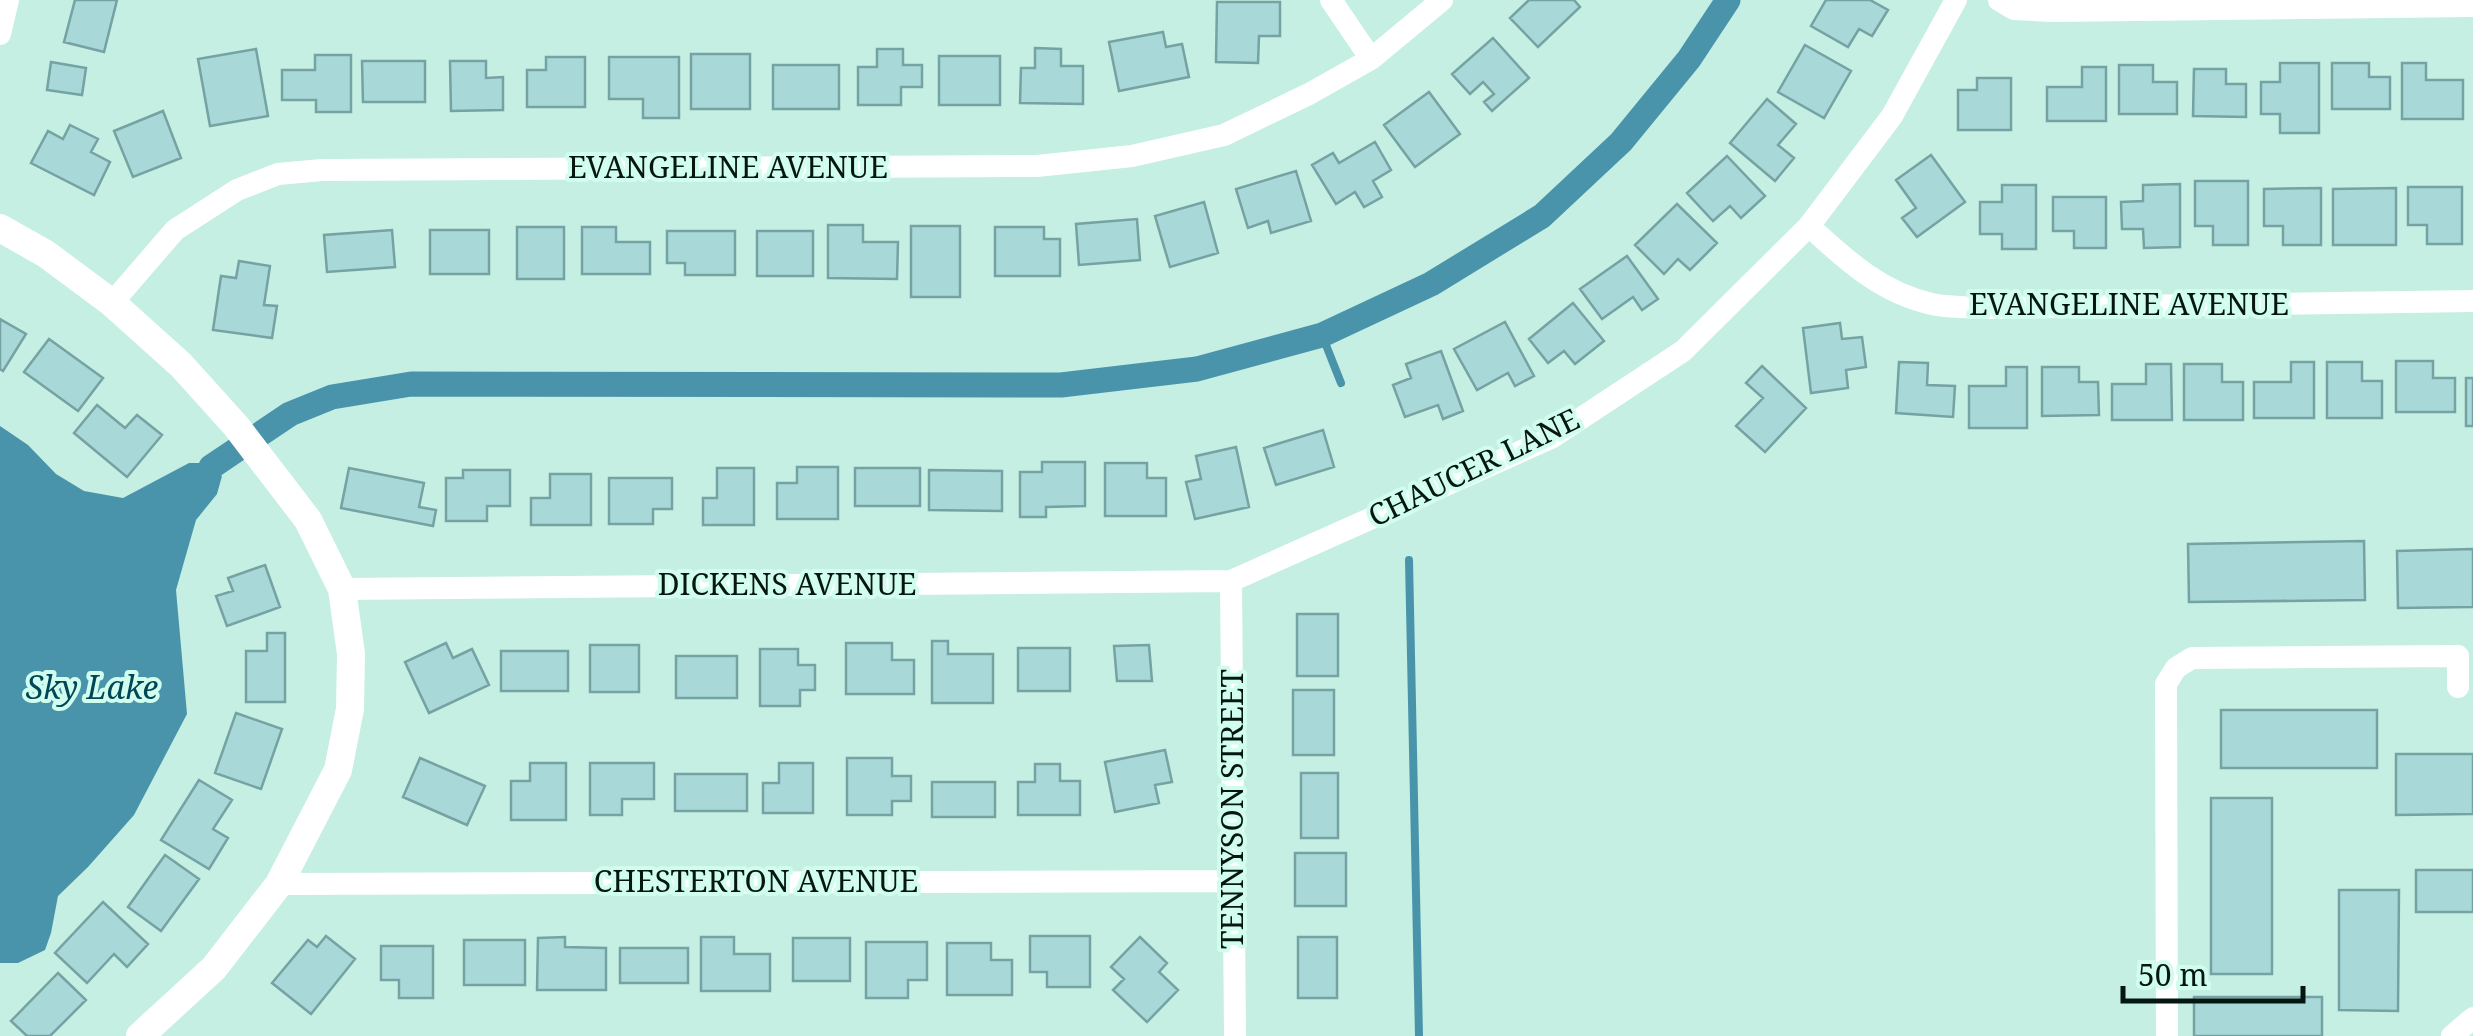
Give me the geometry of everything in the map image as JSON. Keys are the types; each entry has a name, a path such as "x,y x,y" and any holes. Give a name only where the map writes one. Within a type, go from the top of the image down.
{"street":[{"path":"0,34 8,0"},
{"path":"1331,0 1371,60"},
{"name":"EVANGELINE AVENUE","path":"112,302 175,230 237,190 278,174 322,170 1036,166 1132,156 1224,135 1309,94 1371,60 1442,0"},
{"name":"CHAUCER LANE","path":"1232,582 1550,438 1683,351 1809,226 1892,116 1956,0"},
{"path":"1999,0 2014,8 2052,11 2473,6"},
{"name":"EVANGELINE AVENUE","path":"1809,226 1853,267 1882,286 1933,304 1987,308 2473,302"},
{"path":"0,228 46,254 112,302 180,365 236,426 308,520 342,588 351,654 350,709 338,770 279,884 214,968 140,1036"},
{"name":"DICKENS AVENUE","path":"342,588 1232,582"},
{"name":"TENNYSON STREET","path":"1232,582 1235,1036"},
{"path":"2166,1036 2166,684 2176,668 2192,658 2458,656 2458,687"},
{"name":"CHESTERTON AVENUE","path":"279,884 1232,880"},
{"path":"2452,1036 2473,1018"}],"water":[{"name":"Sky Lake","path":"0,426 28,445 56,474 84,491 123,498 189,463 207,463 222,476 217,494 196,520 176,590 187,714 134,815 58,896 45,950 18,963 0,963"}],"building":[{"path":"75,0 117,0 104,52 64,42"},
{"path":"1529,0 1574,0 1580,7 1538,47 1510,18"},
{"path":"1826,0 1870,0 1888,10 1872,36 1859,29 1848,47 1811,26"},
{"path":"1217,2 1280,2 1280,36 1259,36 1258,63 1216,62"},
{"path":"1163,32 1166,47 1182,44 1189,77 1119,91 1109,42"},
{"path":"1493,38 1529,78 1492,111 1484,102 1494,94 1483,82 1470,94 1452,74"},
{"path":"1805,45 1851,71 1824,118 1778,92"},
{"path":"1035,48 1061,49 1061,66 1083,66 1083,104 1020,103 1021,68 1035,68"},
{"path":"256,49 268,116 210,126 198,59"},
{"path":"877,49 903,49 903,65 922,65 922,87 901,87 901,105 858,105 858,67 877,67"},
{"path":"691,54 750,54 750,109 691,109"},
{"path":"315,55 351,55 351,112 316,112 316,100 282,100 282,70 315,70"},
{"path":"939,56 1000,56 1000,105 939,105"},
{"path":"546,57 585,57 585,107 527,107 527,70 546,70"},
{"path":"609,57 679,57 679,118 643,118 643,99 609,99"},
{"path":"362,61 425,61 425,102 363,102"},
{"path":"450,61 486,61 486,78 503,77 503,110 451,111"},
{"path":"51,62 86,68 82,95 47,90"},
{"path":"2280,63 2319,63 2319,133 2280,133 2280,114 2261,114 2261,82 2280,82"},
{"path":"2332,63 2369,63 2369,77 2390,77 2390,109 2332,109"},
{"path":"2402,63 2426,63 2426,80 2463,80 2463,119 2402,119"},
{"path":"773,65 839,65 839,109 773,109"},
{"path":"2119,65 2153,65 2153,82 2177,82 2177,114 2119,114"},
{"path":"2082,67 2106,67 2106,121 2047,121 2047,87 2082,87"},
{"path":"2194,69 2226,69 2226,84 2246,84 2246,117 2193,116"},
{"path":"1977,78 2011,78 2011,130 1958,130 1958,90 1977,90"},
{"path":"1429,92 1460,134 1415,167 1384,125"},
{"path":"1767,99 1796,124 1778,145 1794,158 1775,181 1730,143"},
{"path":"163,111 181,158 133,177 114,131"},
{"path":"70,125 98,139 91,152 110,162 94,195 31,163 48,131 63,139"},
{"path":"1375,142 1391,170 1373,181 1382,197 1364,207 1355,192 1336,204 1312,165 1333,153 1339,163"},
{"path":"1931,155 1965,202 1917,237 1902,218 1916,208 1896,180"},
{"path":"1727,156 1765,196 1741,218 1730,206 1713,221 1687,193"},
{"path":"1296,171 1311,221 1271,233 1268,221 1248,228 1236,189"},
{"path":"2195,181 2248,181 2248,245 2213,245 2213,226 2195,226"},
{"path":"2180,184 2180,247 2144,248 2143,229 2122,229 2121,202 2143,201 2143,185"},
{"path":"2002,185 2036,185 2036,249 2002,249 2002,234 1980,234 1980,202 2002,202"},
{"path":"2408,187 2462,187 2462,244 2427,244 2427,225 2408,225"},
{"path":"2321,188 2321,245 2283,245 2283,226 2264,226 2264,189"},
{"path":"2396,188 2396,245 2333,245 2333,189"},
{"path":"2053,197 2106,197 2106,248 2074,248 2074,231 2053,231"},
{"path":"1204,202 1218,253 1170,267 1155,216"},
{"path":"1677,204 1717,243 1690,270 1678,259 1664,274 1635,245"},
{"path":"1137,219 1140,260 1079,265 1076,224"},
{"path":"828,225 863,225 863,242 898,242 897,279 828,278"},
{"path":"911,226 960,226 960,297 911,297"},
{"path":"517,227 564,227 564,279 517,279"},
{"path":"582,227 616,227 616,242 650,242 650,274 582,274"},
{"path":"995,227 1044,227 1044,239 1060,239 1060,276 995,276"},
{"path":"392,230 395,267 327,272 324,235"},
{"path":"430,230 489,230 489,274 430,274"},
{"path":"667,231 735,231 735,275 685,275 685,263 667,263"},
{"path":"757,231 813,231 813,276 757,276"},
{"path":"1627,256 1658,299 1642,310 1633,297 1602,319 1580,289"},
{"path":"239,261 270,266 264,305 277,306 272,338 213,330 221,276 236,278"},
{"path":"1573,303 1604,341 1575,364 1564,351 1548,363 1529,339"},
{"path":"0,319 26,334 3,371 0,369"},
{"path":"1505,322 1534,376 1515,386 1508,373 1477,390 1454,349"},
{"path":"1840,323 1842,339 1862,337 1866,367 1846,370 1848,388 1811,393 1803,328"},
{"path":"49,339 103,378 78,411 24,372"},
{"path":"1441,351 1463,411 1443,419 1438,405 1405,417 1393,385 1411,378 1406,364"},
{"path":"2396,361 2433,361 2433,378 2455,378 2455,412 2396,412"},
{"path":"1899,362 1928,363 1927,385 1955,386 1953,417 1896,413"},
{"path":"2291,362 2314,362 2314,418 2254,418 2254,382 2291,382"},
{"path":"2327,362 2362,362 2362,381 2382,381 2382,418 2327,418"},
{"path":"2146,364 2171,364 2172,420 2112,420 2112,384 2146,384"},
{"path":"2184,364 2222,364 2222,382 2243,382 2243,420 2184,420"},
{"path":"1762,366 1806,408 1765,452 1736,426 1763,398 1746,383"},
{"path":"2006,367 2027,367 2027,428 1969,428 1969,386 2006,386"},
{"path":"2042,367 2079,367 2079,382 2098,382 2099,415 2042,416"},
{"path":"2466,378 2473,378 2473,426 2466,426"},
{"path":"97,405 125,428 137,415 162,435 127,477 74,433"},
{"path":"1323,430 1334,467 1276,485 1264,448"},
{"path":"1236,447 1249,507 1195,519 1186,482 1201,479 1196,456"},
{"path":"1042,462 1085,462 1085,506 1046,507 1046,517 1020,517 1020,472 1042,472"},
{"path":"1105,463 1147,463 1147,478 1166,478 1166,516 1105,516"},
{"path":"797,467 838,467 838,519 777,519 777,483 797,483"},
{"path":"349,468 424,483 419,507 436,510 433,526 341,508"},
{"path":"717,468 754,468 754,525 703,525 703,498 717,498"},
{"path":"855,468 920,468 920,506 855,506"},
{"path":"463,470 510,470 510,506 487,506 487,521 446,521 446,478 463,478"},
{"path":"929,470 1002,471 1002,511 929,510"},
{"path":"550,474 591,474 591,525 531,525 531,498 550,498"},
{"path":"609,478 672,478 672,509 653,509 653,524 609,524"},
{"path":"2364,541 2365,600 2189,602 2188,544"},
{"path":"2473,549 2473,607 2398,608 2397,551"},
{"path":"265,565 280,607 227,626 216,596 233,591 228,578"},
{"path":"1297,614 1338,614 1338,676 1297,676"},
{"path":"267,633 285,633 285,702 246,702 246,651 267,651"},
{"path":"932,641 948,641 948,654 993,654 993,703 932,703"},
{"path":"446,643 453,658 472,649 489,685 429,713 405,662"},
{"path":"846,643 892,643 892,660 914,660 914,694 846,694"},
{"path":"590,645 639,645 639,692 590,692"},
{"path":"1149,645 1152,681 1117,681 1114,646"},
{"path":"1018,648 1070,648 1070,691 1018,691"},
{"path":"760,649 798,649 798,665 815,665 815,690 800,690 800,706 760,706"},
{"path":"501,651 568,651 568,691 501,691"},
{"path":"676,656 737,656 737,698 676,698"},
{"path":"1293,690 1334,690 1334,755 1293,755"},
{"path":"2221,710 2377,710 2377,768 2221,768"},
{"path":"236,713 282,729 261,789 215,773"},
{"path":"1165,750 1172,782 1155,785 1159,803 1115,812 1105,762"},
{"path":"2396,754 2473,754 2473,814 2396,815"},
{"path":"420,758 485,786 467,825 403,797"},
{"path":"847,758 892,758 892,776 911,776 911,801 892,801 892,815 847,815"},
{"path":"530,763 566,763 566,820 511,820 511,781 530,781"},
{"path":"590,763 654,763 654,799 622,799 622,815 590,815"},
{"path":"779,763 813,763 813,813 763,813 763,783 779,783"},
{"path":"1035,764 1060,764 1060,781 1080,781 1080,815 1018,815 1018,782 1035,782"},
{"path":"1301,773 1338,773 1338,838 1301,838"},
{"path":"675,774 747,774 747,811 675,811"},
{"path":"199,780 232,800 213,829 228,838 209,869 161,840"},
{"path":"932,782 995,782 995,817 932,817"},
{"path":"2211,798 2272,798 2272,974 2211,974"},
{"path":"1295,853 1346,853 1346,906 1295,906"},
{"path":"165,855 199,879 161,931 128,907"},
{"path":"2416,870 2473,870 2473,912 2416,912"},
{"path":"2339,890 2399,890 2398,1011 2339,1010"},
{"path":"103,902 148,944 127,967 114,954 87,983 55,953"},
{"path":"326,936 355,959 311,1014 272,983 308,940 317,947"},
{"path":"1030,936 1090,936 1090,987 1047,987 1047,972 1030,972"},
{"path":"565,937 565,947 606,948 606,990 537,990 538,938"},
{"path":"701,937 734,937 734,954 770,954 770,991 701,991"},
{"path":"1140,937 1167,963 1159,972 1178,990 1147,1022 1113,990 1124,979 1111,967"},
{"path":"1298,937 1337,937 1337,998 1298,998"},
{"path":"793,938 850,938 850,981 793,981"},
{"path":"464,940 525,940 525,985 464,985"},
{"path":"866,942 927,942 927,980 908,980 908,998 866,998"},
{"path":"947,943 991,943 991,960 1012,960 1012,995 947,995"},
{"path":"381,946 433,946 433,998 399,998 399,980 381,980"},
{"path":"620,948 688,948 688,983 620,983"},
{"path":"58,973 86,1000 50,1036 27,1036 11,1021"},
{"path":"2194,997 2322,997 2322,1036 2194,1036"}],"waterway":[{"path":"211,467 290,414 332,397 411,384 1061,385 1197,369 1322,335 1431,284 1542,216 1621,142 1689,59 1728,0"},
{"path":"1322,335 1341,383"},
{"path":"1409,560 1419,1036"}]}
